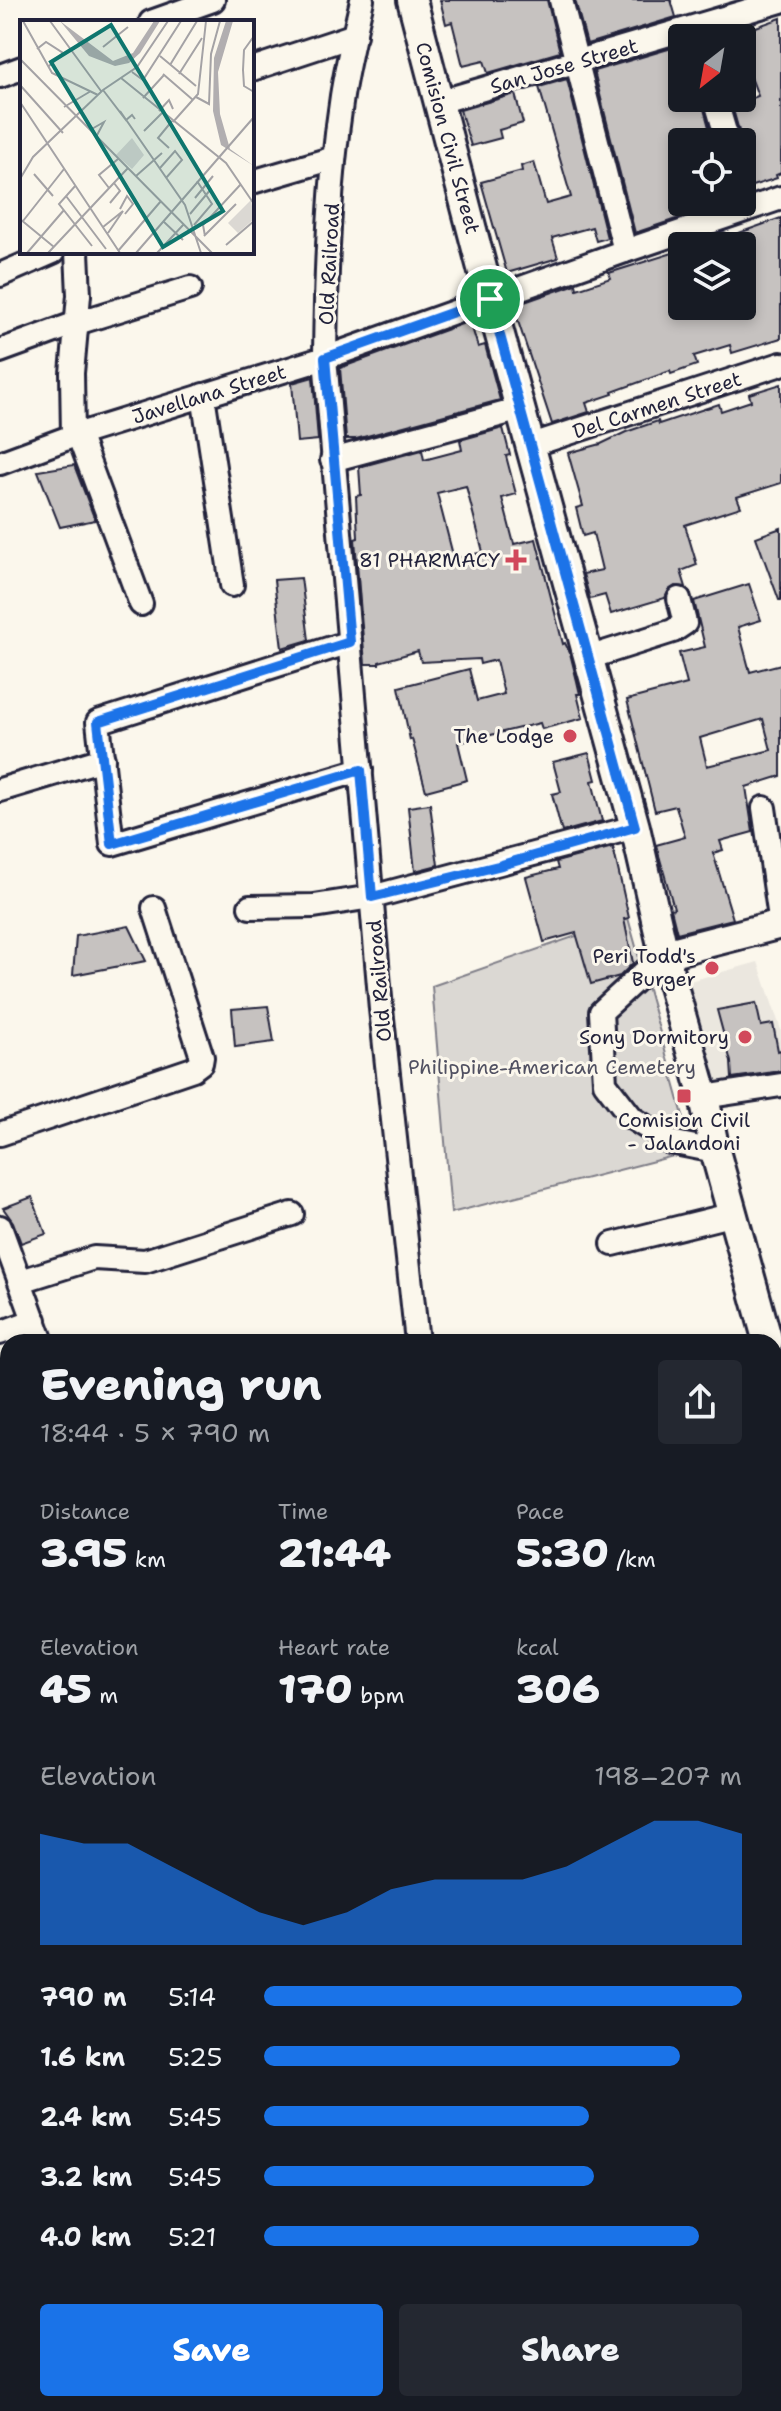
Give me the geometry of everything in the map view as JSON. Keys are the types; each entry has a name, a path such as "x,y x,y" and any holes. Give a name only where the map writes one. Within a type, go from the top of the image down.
{"main road":[{"name":"Comision Civil Street","path":"412,0 490,299 635,827 664,954 766,1334"},
{"path":"664,954 781,924"}],"street":[{"path":"157,20 213,0"},
{"name":"Old Railroad","path":"362,0 334,158 326,278 325,358 372,897 416,1334"},
{"path":"561,0 625,251"},
{"name":"San Jose Street","path":"719,24 781,1"},
{"path":"254,68 355,35"},
{"name":"San Jose Street","path":"439,102 668,39"},
{"path":"0,76 20,69"},
{"path":"254,181 334,158"},
{"name":"Javellana Street","path":"756,200 781,198"},
{"name":"Javellana Street","path":"0,463 76,435 325,358 625,251 708,216"},
{"path":"0,275 48,254"},
{"path":"77,254 79,295 72,373 76,435 141,604"},
{"path":"0,351 190,288"},
{"name":"Del Carmen Street","path":"532,445 781,364"},
{"path":"203,395 232,585"},
{"path":"332,460 521,409"},
{"path":"588,658 673,631 685,623 679,599"},
{"path":"350,642 98,722 112,844 361,770"},
{"path":"0,790 103,759"},
{"path":"764,808 781,924"},
{"path":"250,907 314,906 372,897 498,866 635,827"},
{"path":"0,1134 193,1069 201,1063 202,1057 154,908"},
{"path":"664,954 601,1012 605,1083 632,1118 670,1142 715,1151"},
{"path":"704,1097 781,1085"},
{"path":"21,1281 94,1258 145,1261 292,1214"},
{"path":"613,1244 734,1214"},
{"path":"0,1227 39,1334"},
{"path":"0,1333 35,1320"}],"shaded area":[{"path":"758,962 781,1030 781,1088 717,1102 683,983"}],"green space":[{"name":"Philippine-American Cemetery","path":"628,918 693,1151 451,1213 432,986"}],"building":[{"path":"440,0 547,0 560,52 488,73 484,61 463,66 452,22 446,24"},
{"path":"575,0 671,0 676,17 587,44"},
{"path":"781,18 781,173 776,175 777,178 756,185 756,128 738,128 734,112 756,112 756,27"},
{"path":"668,49 668,112 705,112 709,128 668,128 668,216 685,216 635,233 594,71"},
{"path":"567,79 607,238 596,241 592,227 552,238 558,258 507,273 481,182 522,171 521,166 534,162 546,204 571,197 539,87"},
{"path":"515,94 523,123 499,130 501,138 471,146 460,110"},
{"path":"781,218 781,338 732,353 730,345 694,356 697,365 671,374 670,371 612,392 586,403 589,412 552,424 513,306 576,284 577,289 611,278 609,273 668,254 668,320 756,320 756,232 742,232"},
{"path":"470,321 478,347 485,345 500,400 356,439 346,439 340,368"},
{"path":"313,377 318,440 297,442 292,383"},
{"path":"781,384 781,483 737,497 741,507 685,525 697,565 681,571 686,587 675,586 665,598 611,614 605,595 590,599 583,574 602,570 593,533 583,536 576,508 583,506 568,453 601,444 658,421 659,424 719,404 721,411 751,401 749,394"},
{"path":"503,428 510,455 506,456 516,494 502,498 514,544 536,539 563,644 570,653 583,718 542,729 540,723 458,743 467,780 426,791 410,740 399,687 469,669 477,701 504,694 496,660 480,664 479,659 421,662 418,651 379,664 365,664 355,539 358,538 356,496 361,495 359,467 422,450 424,460 462,450 460,440","holes":["466,486 483,552 454,559 437,493"]},
{"path":"74,465 95,520 60,527 38,471"},
{"path":"781,528 781,600 779,600 756,537"},
{"path":"301,578 309,640 282,648 274,580"},
{"path":"749,584 761,620 738,627 750,672 781,664 781,776 746,787 753,832 720,841 723,850 713,853 733,919 677,933 671,909 674,908 656,845 685,837 676,806 655,811 627,700 687,684 679,653 705,647 694,601","holes":["763,719 771,750 707,766 700,738"]},
{"path":"589,753 602,821 562,832 552,794 561,792 553,762"},
{"path":"430,804 438,865 415,871 408,807"},
{"path":"613,847 629,918 624,919 633,963 620,976 591,984 576,933 544,942 526,877 558,869 556,862"},
{"path":"129,926 146,961 73,975 76,936"},
{"path":"756,1003 761,1026 773,1024 778,1051 781,1050 781,1071 732,1078 731,1062 717,1010"},
{"path":"268,1006 274,1042 235,1047 232,1009"},
{"path":"32,1197 46,1234 21,1243 13,1222 3,1208"}],"place":[{"name":"81 PHARMACY","path":"516,560"},
{"name":"The Lodge","path":"570,736"},
{"name":"Peri Todd's Burger","path":"712,968"},
{"name":"Sony Dormitory","path":"745,1037"},
{"name":"Comision Civil - Jalandoni","path":"684,1096"}],"route":[{"path":"490,299 635,827 498,866 372,897 361,770 112,844 98,722 350,642 325,358 490,299"}]}
